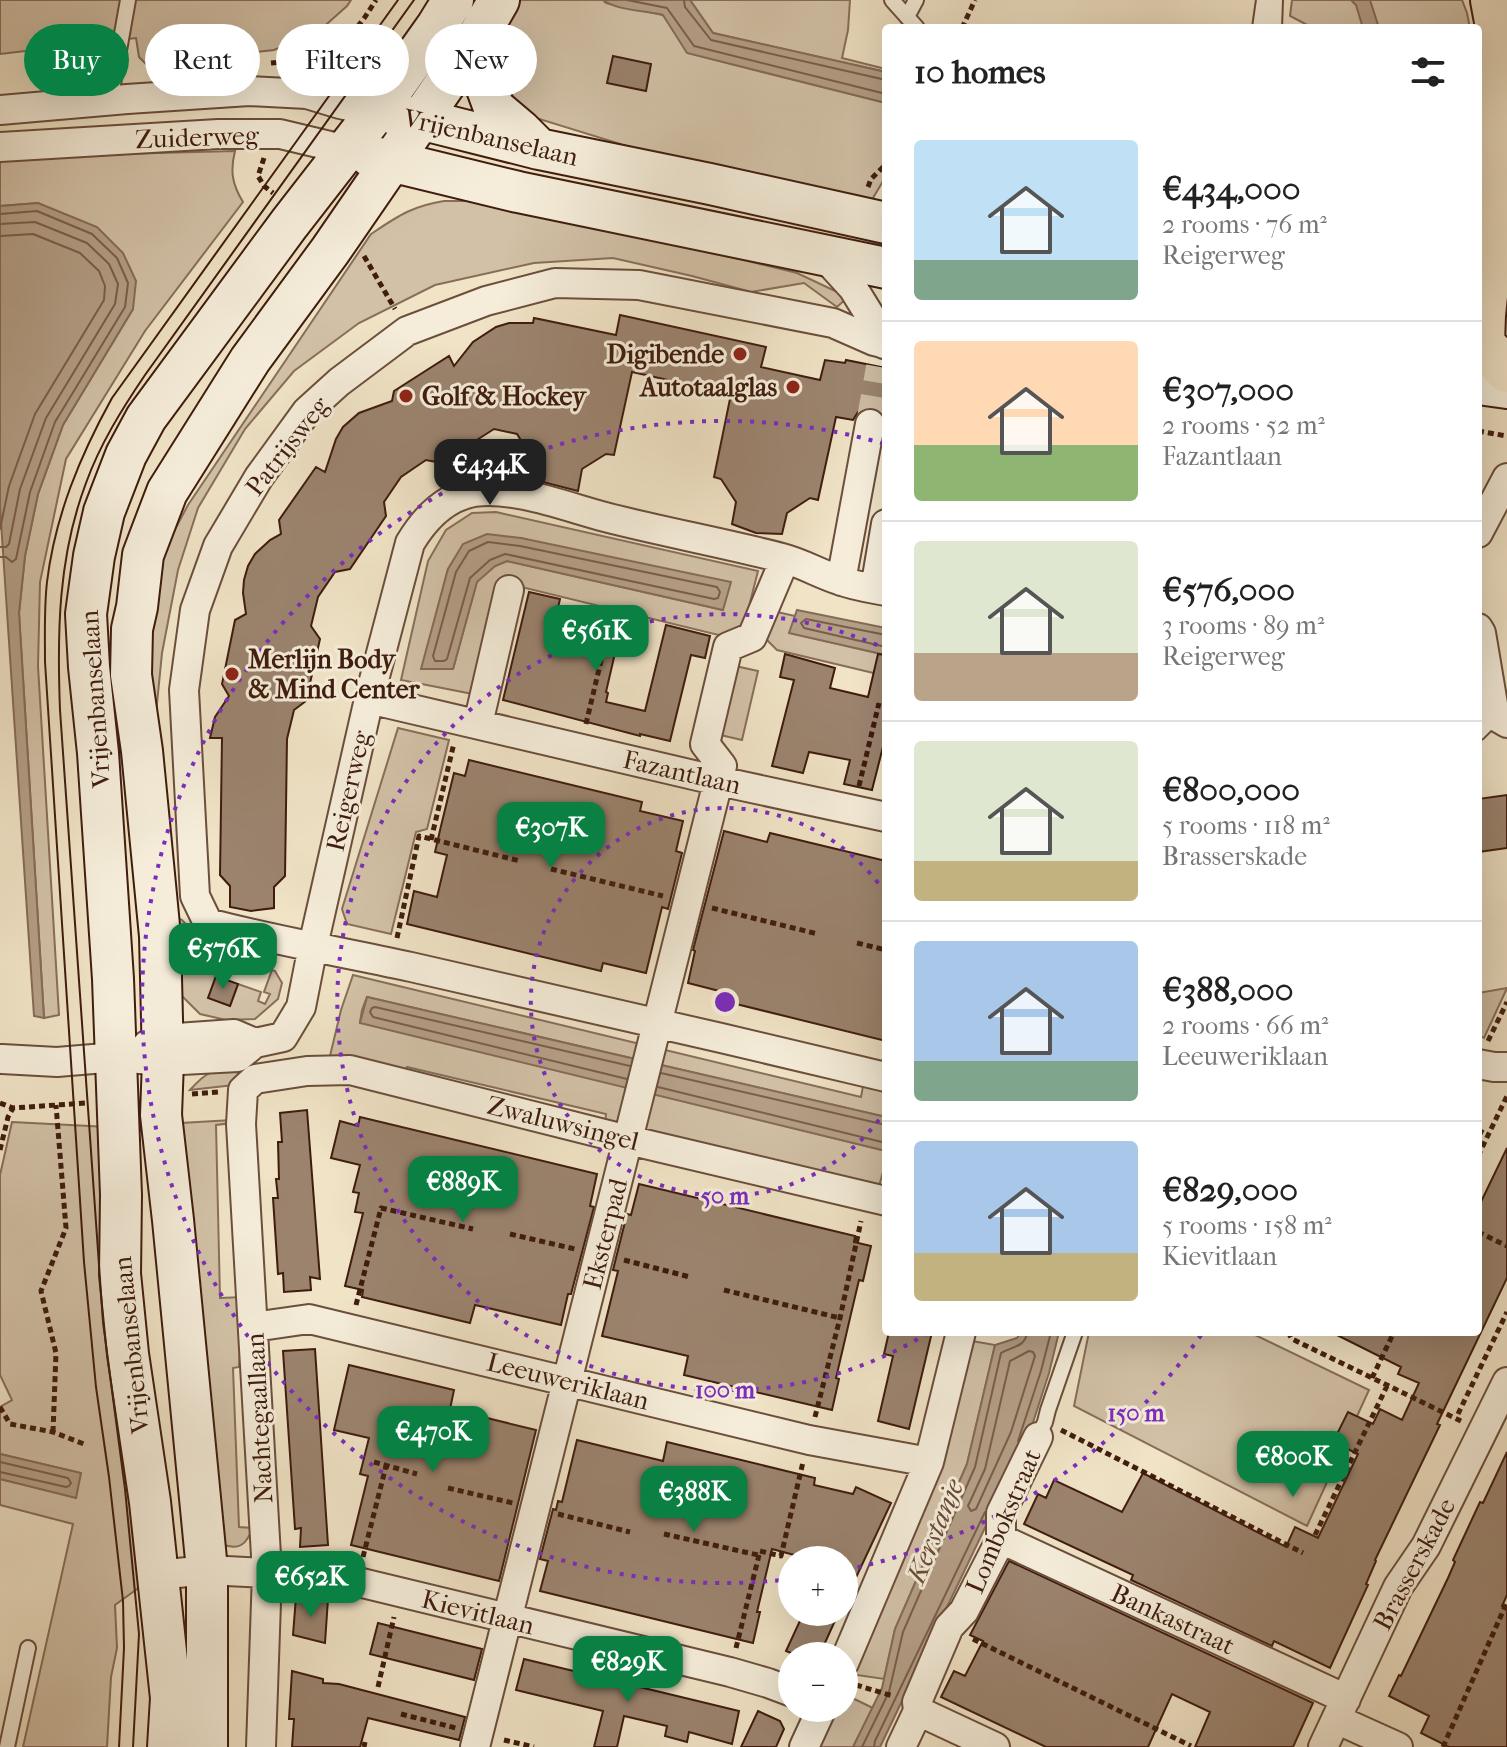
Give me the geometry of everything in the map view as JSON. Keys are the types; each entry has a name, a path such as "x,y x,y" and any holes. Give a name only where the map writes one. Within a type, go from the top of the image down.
{"highway":[{"path":"1490,358 1483,315 1485,246 1505,134 1507,104 1504,44 1493,0"}],"main road":[{"path":"376,112 453,0"},
{"path":"392,161 490,16"},
{"path":"490,16 482,75 494,108 539,149"},
{"name":"Vrijenbanselaan","path":"168,1747 171,1698 120,1274 117,1057 86,614 104,512 126,455 146,418 376,112 420,119 539,149 882,222"},
{"name":"Zuiderweg","path":"347,150 392,161"},
{"name":"Vrijenbanselaan","path":"207,1747 207,1570 161,1115 160,936 142,751 131,675 132,629 143,555 167,492 250,360 392,161 518,192 882,267"},
{"path":"1490,358 1507,388"}],"street":[{"name":"Zuiderweg","path":"0,110 249,91 307,94 376,112"},
{"name":"Zuiderweg","path":"0,147 218,134 280,134 347,150"},
{"path":"822,254 853,288 882,343"},
{"name":"Patrijsweg","path":"313,946 258,937 208,923 195,896 184,690 195,610 218,546 259,477 307,411 339,382 407,331 486,301 555,283 639,285 833,323 882,347"},
{"path":"841,581 870,424"},
{"path":"1482,525 1507,478"},
{"name":"Reigerweg","path":"117,1057 163,1050 238,1057 255,1043 283,1037 301,1007 369,699 410,543 420,526 445,503 473,492 499,490 785,559 841,581 880,590"},
{"path":"719,781 722,766 705,744 728,647 752,637 785,559"},
{"path":"880,590 882,568"},
{"path":"469,722 509,590"},
{"path":"1482,641 1493,724"},
{"name":"Fazantlaan","path":"369,699 882,816"},
{"name":"Eksterpad","path":"475,1747 719,781"},
{"path":"313,946 882,1076"},
{"path":"0,1056 57,1062 117,1057"},
{"path":"1482,1058 1494,1067 1507,1067"},
{"name":"Zwaluwsingel","path":"243,1090 255,1079 307,1071 350,1070 882,1200"},
{"name":"Nachtegaallaan","path":"243,1090 241,1124 267,1573 261,1747"},
{"name":"Leeuweriklaan","path":"254,1327 309,1319 809,1440 929,1462"},
{"path":"853,1642 929,1462 960,1336"},
{"name":"Brasserskade","path":"1323,1747 1398,1587 1426,1546 1507,1382"},
{"name":"Lombokstraat","path":"901,1747 907,1704 917,1702 949,1627 964,1611 1001,1539 1001,1513 1042,1429"},
{"name":"Bankastraat","path":"1001,1539 1341,1709 1398,1747"},
{"name":"Kievitlaan","path":"158,1575 207,1570 358,1582 730,1672 778,1687"},
{"path":"907,1704 995,1747"},
{"path":"804,1747 816,1722"}],"lane":[{"path":"110,101 128,0"},
{"path":"892,0 912,23"},
{"path":"912,23 916,0"},
{"path":"1261,24 1264,0"},
{"path":"1274,24 1275,0"},
{"name":"Lombokstraat","path":"1042,1429 1074,1336"},
{"path":"7,1747 28,1648"}],"path":[{"path":"359,24 376,0"},
{"path":"964,24 975,0"},
{"path":"1482,432 1507,436"},
{"path":"581,748 609,627"},
{"path":"853,810 879,703"},
{"path":"431,840 469,722"},
{"path":"397,940 419,836 520,861"},
{"path":"857,943 882,949"},
{"path":"1482,1055 1507,1002"},
{"path":"1482,1148 1507,1096"},
{"path":"53,1432 56,1353 41,1291 66,1228 56,1105"},
{"path":"0,1150 13,1108"},
{"path":"1482,1132 1488,1135"},
{"path":"350,1329 381,1208 473,1229"},
{"path":"1482,1234 1507,1246"},
{"path":"724,1290 840,1318"},
{"path":"1456,1419 1507,1312"},
{"path":"1290,1336 1483,1432"},
{"path":"1372,1378 1392,1336"},
{"path":"1315,1535 1387,1386"},
{"path":"0,1407 10,1424 53,1432 84,1444"},
{"path":"1042,1429 1303,1553"},
{"path":"374,1462 417,1474"},
{"path":"358,1582 386,1466"},
{"path":"664,1534 758,1555"},
{"path":"378,1687 394,1617 389,1610 393,1591"},
{"path":"1443,1747 1507,1602"},
{"path":"949,1627 1191,1746"},
{"path":"868,1688 907,1704"}],"shaded area":[{"path":"0,0 351,0 327,24 276,24 274,50 260,52 260,24 145,24 145,63 139,57 136,38 129,39 129,24 24,24 24,51 0,54"},
{"path":"514,0 603,0 663,15 688,53 882,102 882,183 870,203 685,164 523,114 513,96 537,96 537,24 504,24"},
{"path":"690,0 850,0 842,58 882,68 882,71 713,33"},
{"path":"1292,0 1462,0 1469,24 1305,24 1290,16"},
{"path":"235,151 233,177 243,202 145,331 66,459 40,582 38,666 59,1015 44,1018 19,613 25,556 38,494 63,425 133,309 38,203 0,206 0,157"},
{"path":"444,201 488,201 645,236 797,273 848,297 837,307 804,283 751,292 613,258 534,263 435,285 359,323 294,371 245,429 198,508 178,570 162,653 153,744 145,628 163,552 188,505 371,234 406,213"},
{"path":"496,512 758,571 743,630 720,639 719,635 505,583 473,694 401,680 428,561 446,530 472,513","holes":["521,538 723,610 507,561 495,566 477,581 453,669 422,669 448,569"]},
{"path":"768,610 795,616 790,633 882,654 882,675 777,650 761,634"},
{"path":"731,665 758,671 742,740 716,734"},
{"path":"398,728 449,740 427,829 416,832 391,934 347,924 342,909"},
{"path":"173,915 202,941 197,959 219,969 209,998 230,1006 238,984 261,992 258,1001 265,1004 270,994 264,992 272,970 282,983 278,999 255,1019 226,1020 200,1014 176,990"},
{"path":"353,975 861,1097 863,1086 882,1090 882,1116 367,997 360,1022 882,1150 879,1186 605,1122 606,1114 407,1067 404,1075 329,1060"},
{"path":"1507,988 1484,1038 1482,1037 1482,992"},
{"path":"243,1065 244,1076 234,1085 190,1090 214,1071"},
{"path":"232,1120 232,1123 216,1125 220,1298 243,1297 239,1367 233,1368 239,1527 252,1528 245,1542 233,1547 222,1544 181,1123"},
{"path":"12,1122 108,1127 144,1584 115,1605 117,1648 111,1677 107,1747 23,1747 73,1524 0,1505 0,1479 75,1497 80,1473 0,1454 0,1407 12,1400 0,1375 0,1175"},
{"path":"1088,1336 1257,1336 1369,1390 1307,1526 1074,1406"},
{"path":"972,1341 995,1345 967,1464 895,1629 884,1679 858,1675 858,1652"},
{"path":"858,1701 873,1708 853,1747 814,1747 825,1722 858,1722"}],"water":[{"path":"603,0 690,0 713,33 882,71 882,102 687,53 663,15 609,4"},
{"path":"1351,0 1370,0 1378,24 1362,24 1356,5"},
{"path":"38,203 97,227 123,253 136,281 133,309 63,425 38,494 25,556 19,613 44,1018 34,1016 0,507 0,206"},
{"path":"487,534 521,538 731,582 723,610 507,561 495,566 477,582 453,669 421,669 448,569 463,544"},
{"path":"797,610 882,627 882,654 789,633"},
{"path":"367,997 882,1116 882,1150 360,1023"},
{"path":"1058,1336 1028,1438 880,1747 853,1747 882,1688 895,1629 967,1464 995,1345 1017,1338"},
{"path":"0,1454 81,1473 76,1498 0,1479"}],"building":[{"path":"613,56 651,64 646,91 607,83"},
{"path":"620,315 766,347 761,367 820,380 825,360 845,363 846,360 882,367 882,414 872,407 858,412 853,420 836,417 818,500 810,498 787,513 782,534 756,533 732,524 736,502 721,479 714,477 731,394 632,372 614,455 606,454 582,469 578,491 527,478 532,458 517,434 494,429 441,463 426,460 401,477 384,502 386,516 350,569 335,572 318,597 311,626 320,639 306,701 294,710 287,739 285,876 274,887 274,908 251,911 230,907 230,886 220,875 222,738 210,738 215,717 229,696 222,684 235,620 246,614 244,580 255,554 281,534 279,520 316,467 325,472 343,427 359,413 392,401 394,391 449,356 454,366 473,342 496,327 509,323 533,323 534,318 616,335"},
{"path":"529,592 560,599 550,643 589,653 601,609 624,614 606,702 645,711 666,625 710,636 705,658 691,655 670,741 503,700"},
{"path":"785,654 835,668 830,688 868,697 878,654 882,654 882,751 872,790 844,784 850,760 809,752 803,773 772,766 794,680 780,677"},
{"path":"469,760 642,802 640,811 683,821 676,851 682,853 668,909 662,907 646,973 603,963 601,971 407,924 414,891 437,897 447,855 435,852 441,826 454,773 465,776"},
{"path":"1507,795 1507,848 1482,851 1482,798"},
{"path":"724,831 767,842 770,833 882,860 882,1040 728,1002 731,994 688,983 693,950"},
{"path":"216,976 238,984 230,1006 208,998"},
{"path":"307,1110 320,1279 310,1277 311,1290 284,1292 283,1273 278,1274 273,1198 278,1198 278,1142 282,1142 280,1113"},
{"path":"360,1117 597,1174 590,1206 594,1207 561,1325 475,1305 470,1323 362,1297 363,1290 345,1286 363,1213 355,1212 359,1193 353,1192 360,1165 331,1158 340,1121 358,1126"},
{"path":"1507,1148 1507,1278 1482,1330 1482,1200"},
{"path":"639,1184 855,1236 854,1242 871,1246 863,1281 859,1280 854,1301 836,1378 839,1379 832,1410 684,1375 688,1356 602,1336 618,1271 613,1270 627,1214 631,1215"},
{"path":"888,1336 931,1336 909,1429 878,1421 893,1356 884,1354"},
{"path":"1339,1336 1479,1336 1375,1560 1368,1585 1330,1668 1274,1641 1272,1646 1131,1580 1133,1575 1024,1524 1038,1494 1046,1498 1054,1480 1122,1512 1143,1473 1286,1547 1295,1527 1318,1538 1358,1454 1333,1442 1348,1412 1373,1424 1380,1409 1402,1420 1419,1383 1398,1374 1401,1367"},
{"path":"315,1349 328,1545 300,1547 301,1528 295,1529 283,1351"},
{"path":"349,1365 454,1390 450,1409 536,1430 499,1581 351,1545 368,1476 360,1474 369,1438 334,1430"},
{"path":"577,1440 663,1461 667,1442 815,1478 814,1485 853,1494 856,1487 891,1503 858,1573 858,1546 778,1546 778,1551 772,1549 753,1643 540,1591 548,1561 540,1559 553,1509 556,1510 558,1501 562,1502"},
{"path":"1507,1452 1507,1595 1502,1606 1507,1609 1507,1747 1449,1747 1421,1733 1429,1716 1389,1696 1448,1578 1480,1502 1483,1503"},
{"path":"1009,1561 1313,1703 1293,1747 1195,1747 1210,1712 1172,1694 1148,1747 1046,1747 941,1697 954,1671 965,1676 983,1641 970,1635"},
{"path":"296,1597 328,1599 325,1643 293,1635"},
{"path":"378,1623 482,1649 474,1680 370,1654"},
{"path":"798,1626 833,1626 825,1642 790,1642"},
{"path":"524,1659 739,1711 732,1744 689,1732 687,1742 665,1736 667,1726 624,1716 617,1747 594,1747 603,1711 516,1690"},
{"path":"292,1671 323,1679 323,1683 339,1684 465,1717 459,1740 368,1718 360,1747 292,1747 294,1719 289,1719"},
{"path":"758,1711 780,1722 784,1729 776,1747 741,1747"}],"tunnel":[{"path":"870,424 880,367"}],"tram line":[{"path":"119,1747 123,1601 84,1262 45,662 47,582 56,534 70,487 112,398 398,0"},
{"path":"133,1747 139,1634 125,1489 103,1322 60,710 59,652 65,567 86,483 120,414 414,0"}],"place":[{"name":"Digibende","path":"740,354"},
{"name":"Autotaalglas","path":"793,387"},
{"name":"Golf & Hockey","path":"406,396"},
{"name":"Merlijn Body & Mind Center","path":"232,674"}],"water label":[{"name":"Kerstanje","path":"934,1531"}]}
